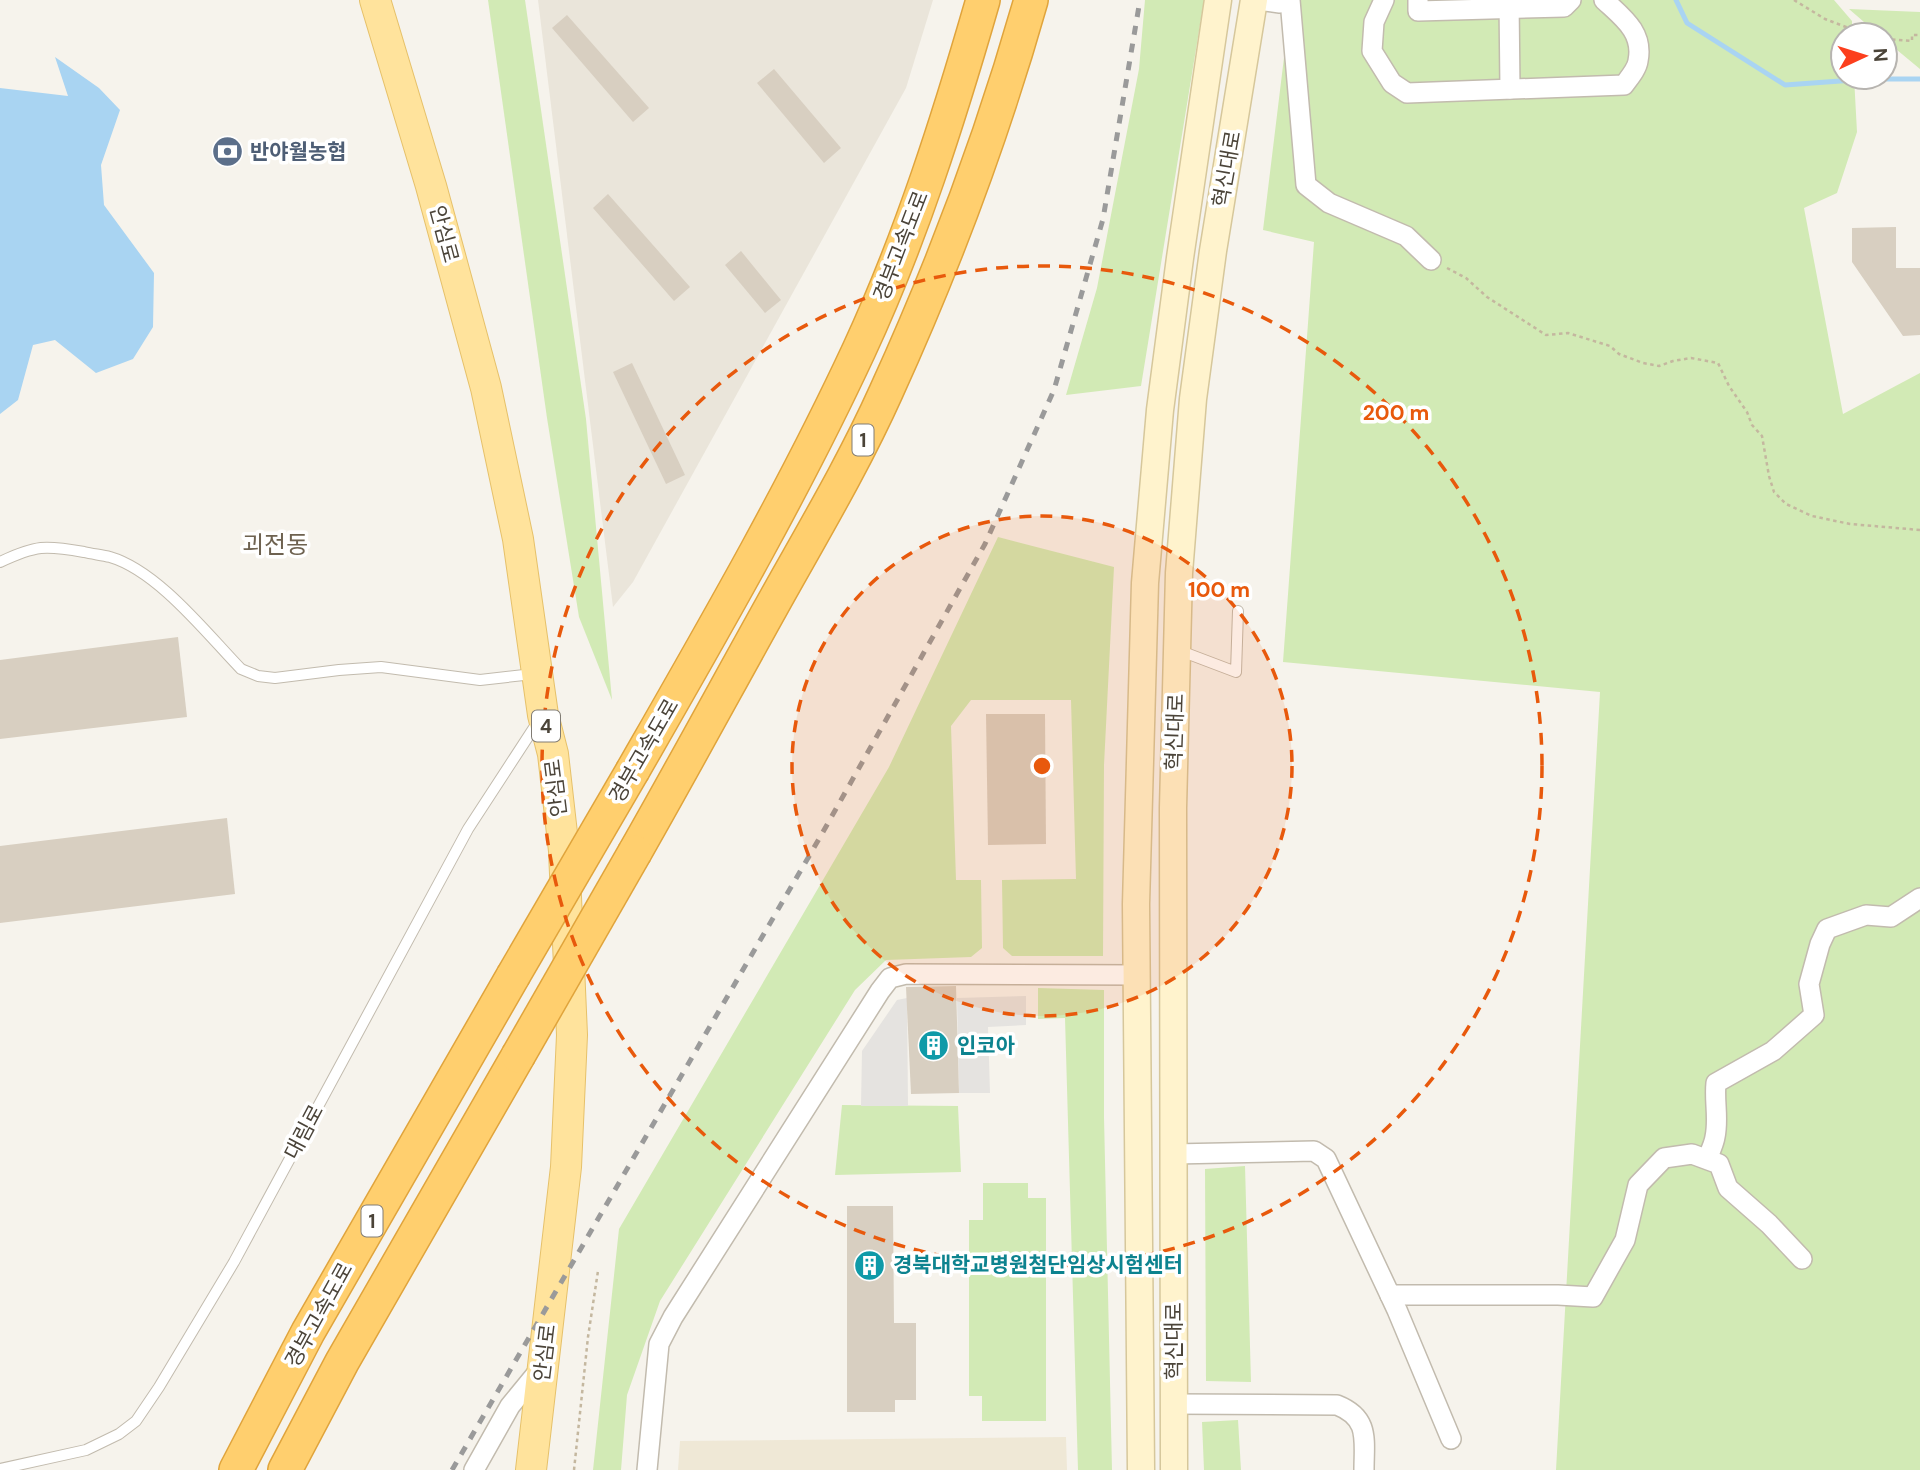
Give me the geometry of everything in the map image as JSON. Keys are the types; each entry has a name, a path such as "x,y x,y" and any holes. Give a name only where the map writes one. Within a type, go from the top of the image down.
{"highway":[{"name":"경부고속도로","path":"236,1470 314,1322 771,526 860,348 922,194 983,0"},
{"name":"경부고속도로","path":"285,1470 342,1362 635,852 845,476 886,393 981,158 1031,0"}],"main road":[{"name":"안심로","path":"375,0 486,388 517,539 543,715 553,754 564,851 572,1035 566,1167 531,1470"},
{"path":"1142,1470 1136,904 1146,569 1160,410 1218,0"},
{"name":"혁신대로","path":"1174,1470 1172,808 1180,573 1193,399 1213,251 1256,0"}],"street":[{"path":"1256,0 1280,3 1283,0"},
{"path":"1290,0 1306,186 1329,203 1406,236 1432,260"},
{"path":"1384,0 1374,22 1372,51 1392,83 1407,93 1625,85 1638,62 1638,41 1632,27 1604,0"},
{"path":"1418,0 1418,11 1509,4 1564,7 1571,0"},
{"path":"1509,4 1510,89"},
{"path":"1707,1159 1715,1138 1716,1083 1773,1051 1814,1015 1809,984 1827,929 1866,915 1891,917 1920,898"},
{"path":"647,1470 660,1344 673,1317 890,978 906,974 1137,975"},
{"path":"1173,1154 1314,1152 1326,1159 1390,1295 1451,1439"},
{"path":"1390,1295 1593,1297 1625,1240 1638,1185 1664,1158 1692,1154 1719,1164 1728,1188 1769,1224 1802,1259"},
{"path":"474,1470 510,1406 543,1366"},
{"path":"1174,1404 1337,1405 1350,1410 1360,1420 1364,1433 1364,1470"}],"lane":[{"path":"0,562 24,550 49,546 112,557 164,588 241,669 258,676 275,678 380,667 480,680 537,674"},
{"path":"1177,650 1236,671 1238,611"},
{"name":"대림로","path":"0,1469 86,1450 119,1434 136,1420 159,1387 234,1262 468,829 543,715"}],"path":[{"path":"1794,0 1830,21"},
{"path":"1899,40 1912,41 1912,35 1920,35"},
{"path":"1432,260 1466,278 1487,297 1546,335 1568,334 1610,346 1619,354 1659,366 1690,358 1718,363 1752,425 1762,436 1774,492 1786,504 1812,516 1920,530"},
{"path":"574,1470 598,1270"}],"shaded area":[{"path":"538,0 933,0 906,88 633,582 613,607"},
{"path":"1026,996 1026,1025 988,1027 990,1093 959,1093 957,998"},
{"path":"907,998 908,1106 861,1106 862,1051 897,1000"},
{"path":"1066,1437 1067,1470 678,1470 680,1441"}],"green space":[{"path":"488,0 525,0 586,419 612,700 579,617 547,418"},
{"path":"1145,0 1204,0 1141,386 1066,395 1097,288 1139,69"},
{"path":"1291,0 1834,0 1852,21 1829,21 1829,91 1855,91 1857,132 1837,193 1804,208 1843,414 1920,373 1920,1470 1556,1470 1600,692 1283,662 1314,242 1263,230"},
{"path":"1849,9 1920,12 1920,69 1899,52 1899,21 1863,21"},
{"path":"998,537 1114,567 1104,765 1103,956 1012,956 1003,948 1002,880 1076,879 1071,700 971,700 951,726 956,880 981,880 982,948 971,957 886,960 855,990 660,1301 627,1395 621,1470 593,1470 619,1229 889,767"},
{"path":"1038,988 1104,990 1104,1117 1112,1470 1078,1470 1065,1018 1038,1019"},
{"path":"842,1105 958,1106 961,1172 835,1175"},
{"path":"1245,1166 1251,1382 1206,1381 1205,1169"},
{"path":"983,1183 1028,1183 1028,1198 1046,1198 1046,1421 982,1421 982,1396 969,1396 969,1220 983,1220"},
{"path":"1238,1420 1241,1470 1204,1470 1202,1422"}],"water":[{"path":"55,57 99,88 120,110 101,165 104,205 154,273 153,327 133,359 96,373 55,340 33,345 18,400 0,414 0,88 68,96"}],"building":[{"path":"567,15 649,108 633,122 552,28"},
{"path":"774,69 841,148 824,163 757,83"},
{"path":"608,194 690,287 674,301 593,208"},
{"path":"1896,227 1896,268 1920,268 1920,335 1903,336 1852,262 1852,228"},
{"path":"741,251 781,300 765,313 725,265"},
{"path":"632,363 685,475 666,484 613,372"},
{"path":"178,637 187,717 0,739 0,660"},
{"path":"986,714 1045,714 1046,844 988,845"},
{"path":"227,818 235,894 0,923 0,846"},
{"name":"인코아","path":"956,986 959,1093 911,1094 906,987"},
{"name":"경북대학교병원첨단임상시험센터","path":"847,1206 893,1206 894,1323 916,1323 916,1400 895,1400 895,1412 847,1412"}],"waterway":[{"path":"1676,0 1687,23 1785,85 1868,79 1920,79"}],"railway":[{"path":"452,1470 819,839 985,544 1054,390 1103,219 1140,0"}],"place":[{"name":"반야월농협","path":"227,152"},
{"name":"인코아","path":"934,1046"},
{"name":"경북대학교병원첨단임상시험센터","path":"870,1265"}],"district":[{"name":"괴전동","path":"275,545"}]}
